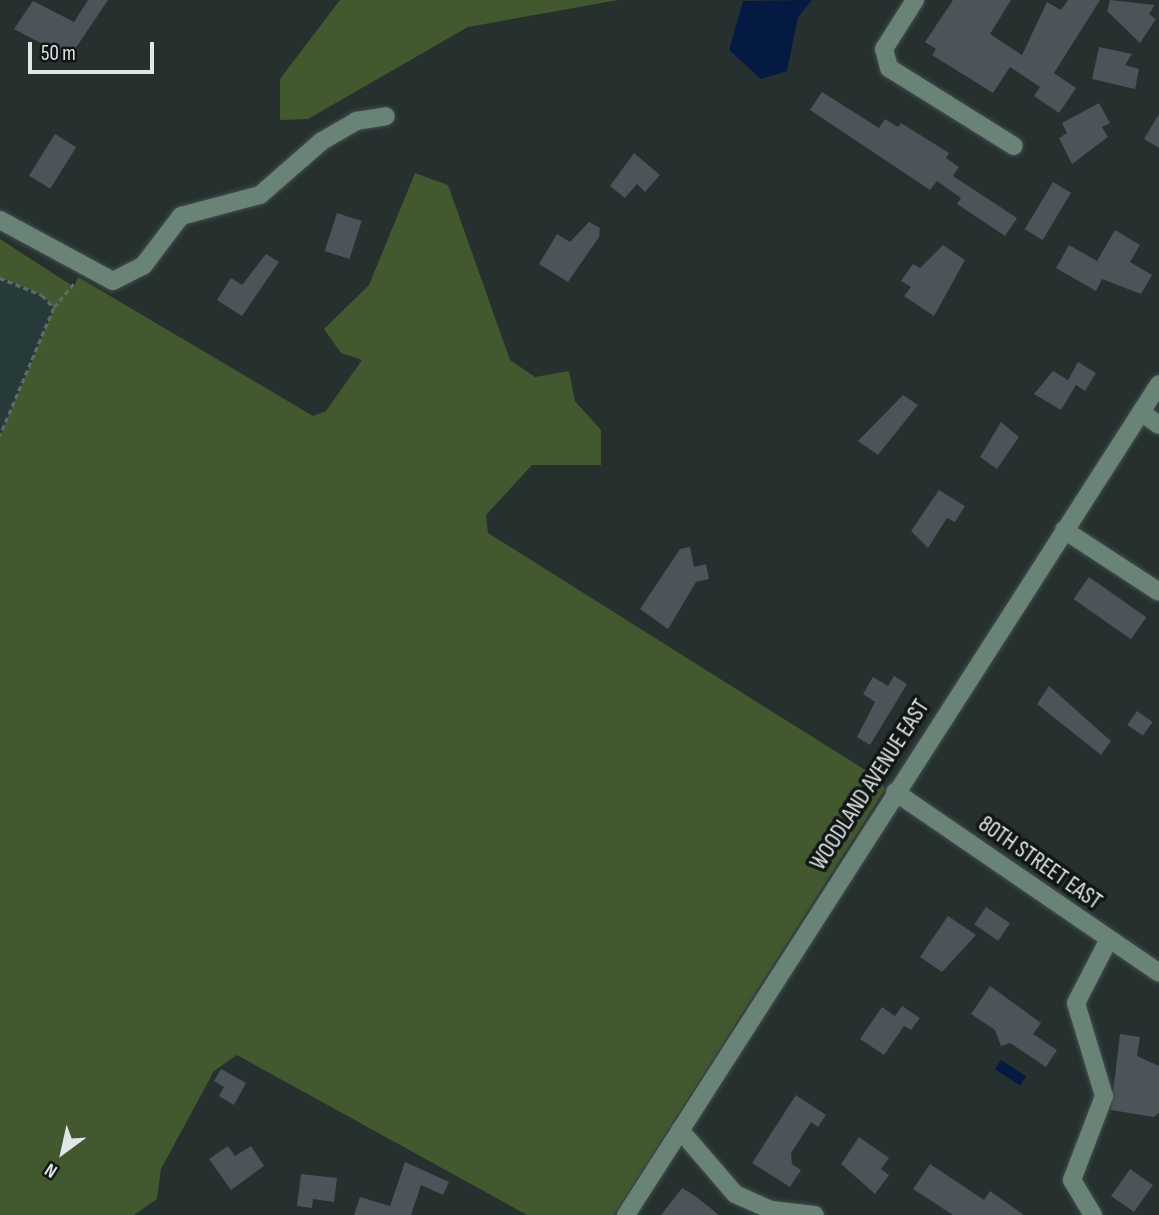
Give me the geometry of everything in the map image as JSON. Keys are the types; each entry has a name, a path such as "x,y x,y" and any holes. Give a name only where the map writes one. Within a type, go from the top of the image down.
{"street":[{"path":"915,0 885,59 889,68 1014,146"},
{"path":"0,220 81,268 113,281 144,266 181,216 260,194 322,141 356,121 386,116"},
{"name":"WOODLAND AVENUE EAST","path":"626,1215 1159,384"},
{"path":"1141,412 1159,425"},
{"path":"1064,530 1159,592"},
{"name":"80TH STREET EAST","path":"895,792 1159,973"},
{"path":"1093,1215 1072,1180 1104,1096 1076,1003 1108,940"},
{"path":"680,1130 734,1194 771,1210 815,1215"}],"path":[{"path":"0,436 54,308 72,293 81,268"},
{"path":"0,278 42,296 54,308"}],"shaded area":[{"path":"0,249 77,299 0,467"}],"green space":[{"path":"340,0 618,0 468,27 308,119 280,120 280,79"},
{"path":"415,173 448,185 510,360 535,377 569,371 575,401 601,430 601,465 532,465 486,515 488,533 878,778 885,789 614,1215 527,1215 237,1055 214,1071 161,1169 157,1199 134,1215 0,1215 0,436 54,308 42,295 0,278 0,239 74,287 78,277 313,416 326,411 362,360 341,353 324,329 369,285"}],"water":[{"path":"812,0 798,17 787,71 761,79 729,50 743,1"},
{"path":"1001,1060 1026,1076 1020,1086 995,1069"}],"building":[{"path":"88,0 108,0 69,58 14,29 33,1 74,22"},
{"path":"953,0 1011,0 990,34 1022,55 1047,2 1061,10 1068,0 1100,0 1054,73 1076,88 1059,113 1034,96 1040,87 1010,67 993,93 932,55 936,49 925,42"},
{"path":"1110,0 1155,5 1149,14 1156,19 1140,43 1107,11"},
{"path":"1099,47 1132,54 1125,65 1139,69 1135,89 1092,79"},
{"path":"822,92 879,128 885,119 898,127 901,123 949,153 946,158 959,167 953,176 1017,218 1005,236 957,204 961,198 937,181 930,190 810,110"},
{"path":"1099,103 1110,123 1102,127 1108,137 1072,164 1059,138 1067,133 1062,123"},
{"path":"1159,114 1159,148 1144,139"},
{"path":"55,134 76,147 50,189 29,176"},
{"path":"634,153 660,175 645,192 637,184 625,198 610,186"},
{"path":"1053,182 1071,193 1043,240 1025,229"},
{"path":"337,213 362,221 349,259 325,251"},
{"path":"589,222 600,228 599,237 568,282 539,264 557,234 570,242"},
{"path":"1115,230 1140,245 1130,262 1152,275 1141,294 1102,279 1096,291 1056,268 1069,245 1097,261"},
{"path":"943,245 965,260 934,316 904,296 911,287 901,281 913,264 920,268"},
{"path":"266,254 279,262 242,316 217,300 231,278 242,285"},
{"path":"1078,362 1096,373 1085,391 1076,385 1061,410 1034,394 1053,371 1068,380"},
{"path":"903,395 918,405 878,455 858,441"},
{"path":"1001,422 1019,437 997,469 980,457"},
{"path":"939,490 965,506 955,522 947,518 928,548 911,531"},
{"path":"690,547 694,567 706,564 709,579 696,582 668,629 640,609 680,549"},
{"path":"1089,577 1146,617 1131,639 1074,599"},
{"path":"894,676 907,684 870,745 857,737 875,702 863,694 873,677 888,686"},
{"path":"1049,686 1111,741 1101,755 1037,704"},
{"path":"1137,711 1153,722 1143,736 1127,725"},
{"path":"986,907 1010,923 998,941 974,924"},
{"path":"948,916 976,935 942,972 920,957"},
{"path":"990,986 1041,1023 1033,1034 1057,1050 1046,1067 1010,1043 1001,1046 995,1030 971,1014"},
{"path":"902,1006 920,1018 911,1030 904,1026 884,1055 860,1039 882,1007 895,1016"},
{"path":"1120,1034 1140,1037 1137,1056 1159,1066 1159,1113 1154,1117 1111,1110"},
{"path":"221,1069 246,1083 234,1105 219,1096 224,1087 214,1081"},
{"path":"796,1095 826,1115 818,1127 811,1122 791,1153 792,1164 801,1170 790,1187 752,1163"},
{"path":"859,1137 889,1158 881,1169 889,1175 875,1194 841,1164"},
{"path":"228,1146 235,1156 251,1146 264,1166 231,1190 209,1159"},
{"path":"405,1162 449,1182 443,1195 421,1185 411,1215 354,1215 360,1197 390,1206"},
{"path":"930,1164 984,1200 990,1191 1024,1215 953,1215 913,1189"},
{"path":"1130,1169 1153,1185 1134,1212 1111,1196"},
{"path":"301,1174 337,1178 334,1202 313,1199 312,1208 297,1206"},
{"path":"682,1188 694,1195 719,1215 661,1215"}]}
